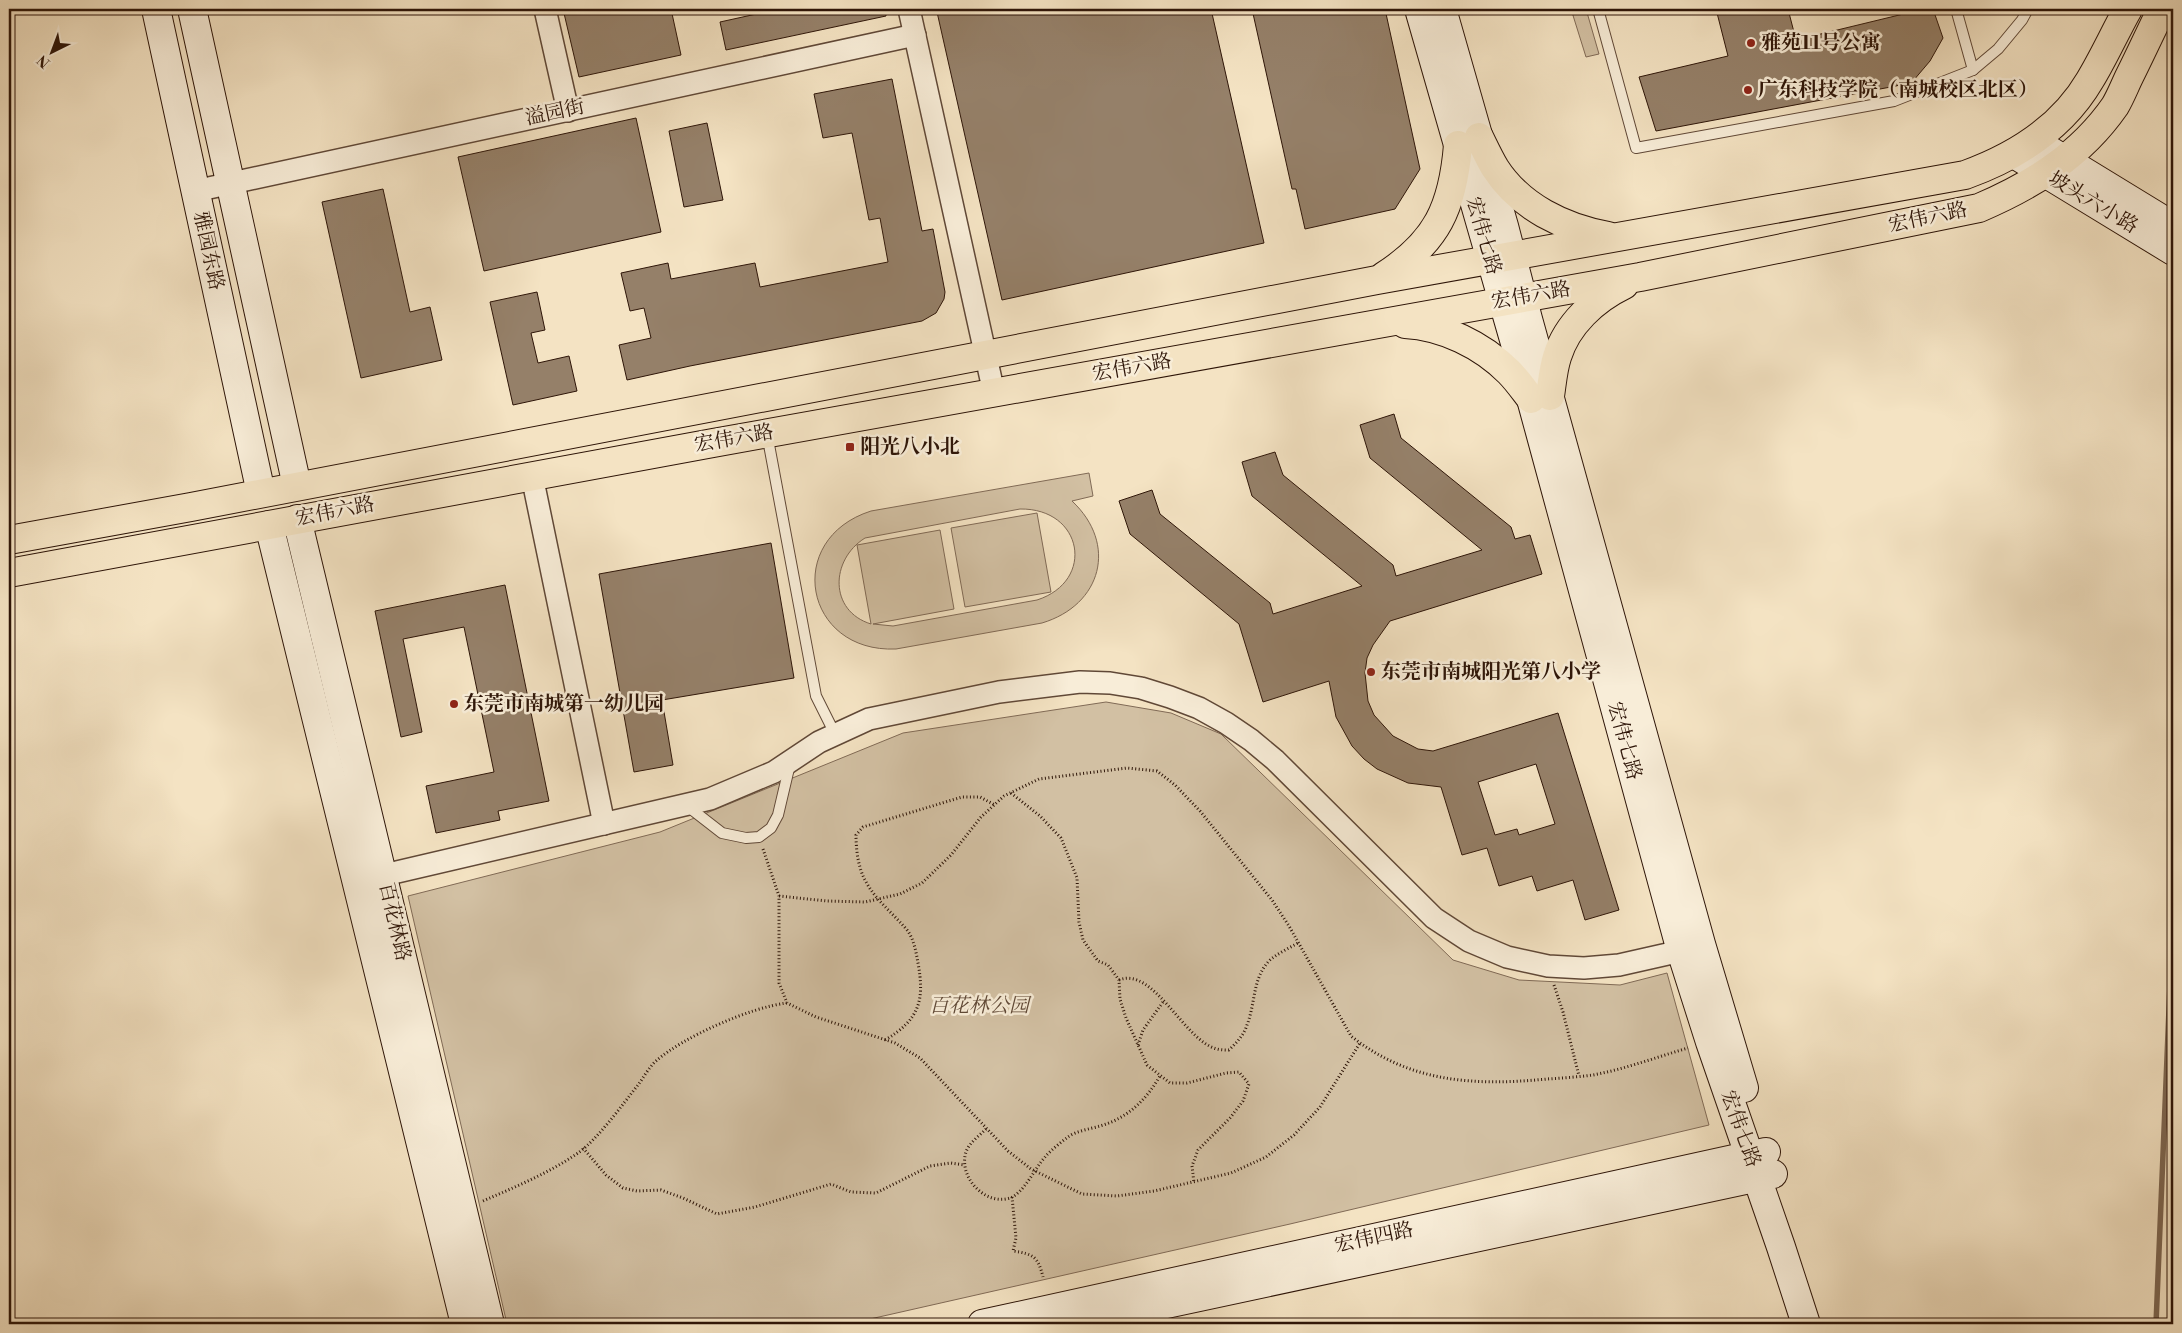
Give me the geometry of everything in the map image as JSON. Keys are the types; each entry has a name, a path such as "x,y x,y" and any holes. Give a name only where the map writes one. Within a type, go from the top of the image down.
{"main road":[{"name":"宏伟六路","path":"9,540 1377,280 1965,175 1990,166 2024,147 2055,123 2089,81 2128,9"},
{"name":"宏伟六路","path":"9,573 767,433 1640,277 1979,208 2013,193 2055,167 2100,124 2116,104 2162,9"},
{"path":"1377,280 1405,262 1428,238 1445,210 1468,141 1520,196 1550,218 1584,232 1619,238"},
{"path":"1384,323 1426,327 1452,334 1482,350 1540,397 1557,356 1576,321 1604,294 1640,277"}],"street":[{"name":"雅园东路","path":"156,9 261,493"},
{"name":"雅园东路","path":"192,9 297,486"},
{"path":"545,9 568,110"},
{"path":"909,9 994,393"},
{"name":"宏伟七路","path":"1419,9 1468,141"},
{"name":"宏伟七路","path":"1442,9 1468,141 1540,397 1745,1092 1762,1165 1806,1324"},
{"name":"溢园街","path":"195,191 915,35"},
{"name":"坡头六小路","path":"2024,147 2173,251"},
{"name":"坡头六小路","path":"2055,167 2173,226"},
{"name":"宏伟七路","path":"1540,397 1681,950 1710,1042 1762,1165 1824,1324"},
{"path":"532,476 604,824"},
{"name":"百花林路","path":"297,519 490,1324"},
{"name":"百花林路","path":"269,525 465,1324"},
{"path":"356,882 710,798 774,772 819,742 869,719 999,692 1080,682 1126,686 1170,697 1213,715 1251,740 1275,760 1434,918 1469,941 1507,957 1548,966 1584,968 1619,965 1681,950"},
{"name":"宏伟四路","path":"982,1324 1762,1165"},
{"name":"宏伟四路","path":"1073,1324 1762,1165"}],"lane":[{"path":"1598,9 1636,148 1894,101 1973,70 1998,49 2022,20 2028,9"},
{"path":"1956,9 1973,70"},
{"path":"767,433 816,696 835,734"},
{"path":"685,805 722,833 746,838 759,837 771,828 778,815 791,760"}],"path":[{"path":"779,896 827,901 865,902 900,894 922,883 951,855 981,817 994,805 1011,793 1039,779 1074,773 1128,768 1157,772 1175,785 1200,811 1272,900 1351,1036 1366,1048 1425,1074 1458,1081 1493,1082 1593,1075 1710,1042"},
{"path":"1011,793 1040,816 1061,838 1077,878 1079,922 1084,940 1098,962 1108,965 1119,980 1120,999 1138,1046 1148,1066 1170,1083 1186,1082 1239,1072 1249,1084 1239,1107 1198,1150 1192,1166 1194,1183"},
{"path":"884,1040 901,1030 913,1018 922,997 920,976 915,949 908,932 877,899 864,879 856,850 856,835 863,827 962,797 980,797 994,805"},
{"path":"759,837 779,896 779,983 787,1003"},
{"path":"1119,980 1128,976 1154,990 1163,1002 1205,1044 1218,1050 1229,1050 1241,1038 1248,1024 1255,987 1263,970 1271,959 1298,943"},
{"path":"1548,966 1563,1012 1579,1076"},
{"path":"1138,1046 1143,1030 1163,1002"},
{"path":"461,1206 479,1202 515,1187 578,1152 624,1103 656,1061 682,1043 770,1005 787,1003 816,1017 895,1043 920,1058 1008,1151 1034,1171 1082,1194 1117,1196 1154,1191 1231,1173 1266,1158 1294,1135 1320,1107 1360,1043"},
{"path":"986,1129 973,1141 966,1151 964,1165 970,1182 982,1194 998,1200 1012,1198 1026,1184 1045,1157 1070,1135 1109,1123 1127,1114 1139,1104 1160,1076"},
{"path":"583,1148 606,1175 623,1188 638,1192 661,1190 717,1214 755,1206 831,1184 851,1192 876,1193 930,1166 951,1163 964,1165"},
{"path":"1012,1198 1016,1238 1014,1251 1030,1254 1040,1263 1043,1277"}],"green space":[{"path":"1571,9 1586,9 1599,54 1586,57"},
{"path":"1089,473 1093,496 1072,501 1086,518 1095,536 1099,554 1097,571 1090,588 1078,602 1062,614 1042,623 896,649 865,645 841,633 824,614 816,592 816,568 825,545 843,525 871,511","holes":["1020,509 1041,512 1058,520 1069,532 1074,547 1074,563 1068,578 1056,591 1037,600 893,626 873,624 954,609 940,530 857,545 871,624 857,617 847,608 841,597 840,571 853,547 865,538"]},
{"path":"1037,513 1051,592 965,607 951,528"},
{"name":"百花林公园","path":"1106,702 1171,713 1221,734 1453,960 1519,980 1620,985 1667,973 1709,1125 1290,1224 848,1324 507,1324 408,896 660,832 903,733"}],"building":[{"path":"563,9 671,9 681,55 579,77"},
{"path":"779,9 886,9 886,16 726,50 720,22"},
{"path":"951,9 1211,9 1264,243 1002,300 937,12"},
{"path":"1252,9 1385,9 1420,169 1395,209 1305,229 1296,189 1292,189"},
{"path":"1716,9 1788,9 1796,40 1924,9 1933,9 1943,38 1930,61 1913,81 1896,86 1656,131 1639,77 1728,56"},
{"path":"892,79 922,231 933,229 945,292 944,299 936,313 922,321 627,380 619,345 651,338 644,308 630,311 621,273 668,263 671,279 755,263 760,287 888,262 880,218 869,220 852,133 823,138 814,94"},
{"path":"636,118 661,232 484,271 458,157"},
{"path":"707,123 723,200 684,207 669,131"},
{"path":"383,189 410,312 430,307 442,360 361,378 322,202"},
{"path":"537,292 545,330 531,333 538,363 569,356 577,391 513,405 490,302"},
{"path":"1394,414 1401,438 1511,527 1515,539 1530,535 1542,574 1390,621 1373,645 1367,658 1365,673 1368,701 1374,715 1393,736 1418,749 1433,751 1558,713 1619,910 1585,920 1573,880 1537,891 1532,876 1499,886 1487,848 1462,855 1441,787 1408,783 1377,769 1364,759 1352,746 1336,717 1329,681 1263,702 1239,624 1130,534 1119,501 1152,490 1160,514 1270,603 1273,614 1362,586 1252,496 1242,462 1275,452 1283,475 1393,565 1396,576 1482,550 1370,458 1360,425","holes":["1536,764 1555,824 1519,835 1517,829 1495,835 1478,782"]},
{"path":"771,543 794,678 662,700 673,765 634,772 599,574"},
{"path":"505,585 549,801 498,811 500,820 436,833 426,786 494,772 464,627 403,639 422,732 401,737 375,611"}],"waterway":[{"path":"2156,1324 2170,985 2173,966"}],"place":[{"name":"雅苑11号公寓","path":"1751,43"},
{"name":"广东科技学院（南城校区北区）","path":"1748,90"},
{"name":"阳光八小北","path":"850,447"},
{"name":"东莞市南城阳光第八小学","path":"1371,672"},
{"name":"东莞市南城第一幼儿园","path":"454,704"}]}
